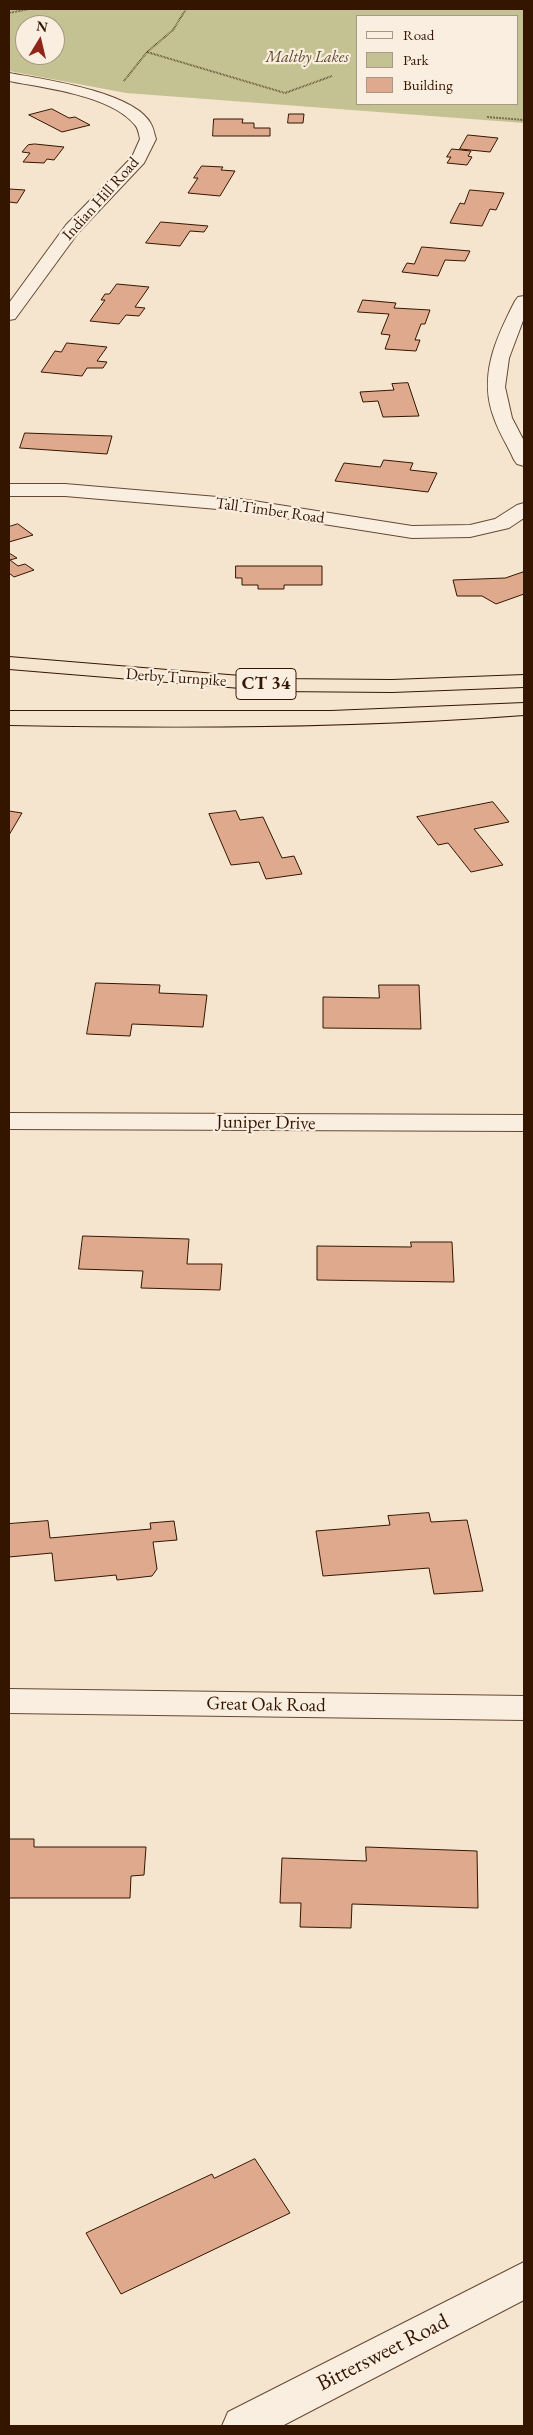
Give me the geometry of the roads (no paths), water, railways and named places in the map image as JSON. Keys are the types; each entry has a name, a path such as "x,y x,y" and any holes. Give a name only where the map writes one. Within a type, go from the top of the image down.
{"highway":[{"name":"Derby Turnpike","path":"9,663 85,671 277,685 392,686 524,681"},
{"name":"CT 34","path":"9,718 254,719 391,717 524,709"}],"street":[{"name":"Indian Hill Road","path":"9,77 66,88 120,106 140,120 146,129 148,139 146,148 138,160 72,229 9,315"},
{"path":"524,301 498,359 496,393 503,419 524,460"},
{"name":"Tall Timber Road","path":"9,490 65,490 241,505 412,532 442,534 502,524 524,509"},
{"name":"Juniper Drive","path":"9,1121 524,1123"},
{"name":"Great Oak Road","path":"9,1701 524,1708"},
{"name":"Bittersweet Road","path":"242,2426 524,2280"}],"park label":[{"name":"Maltby Lakes","path":"307,58"}]}
